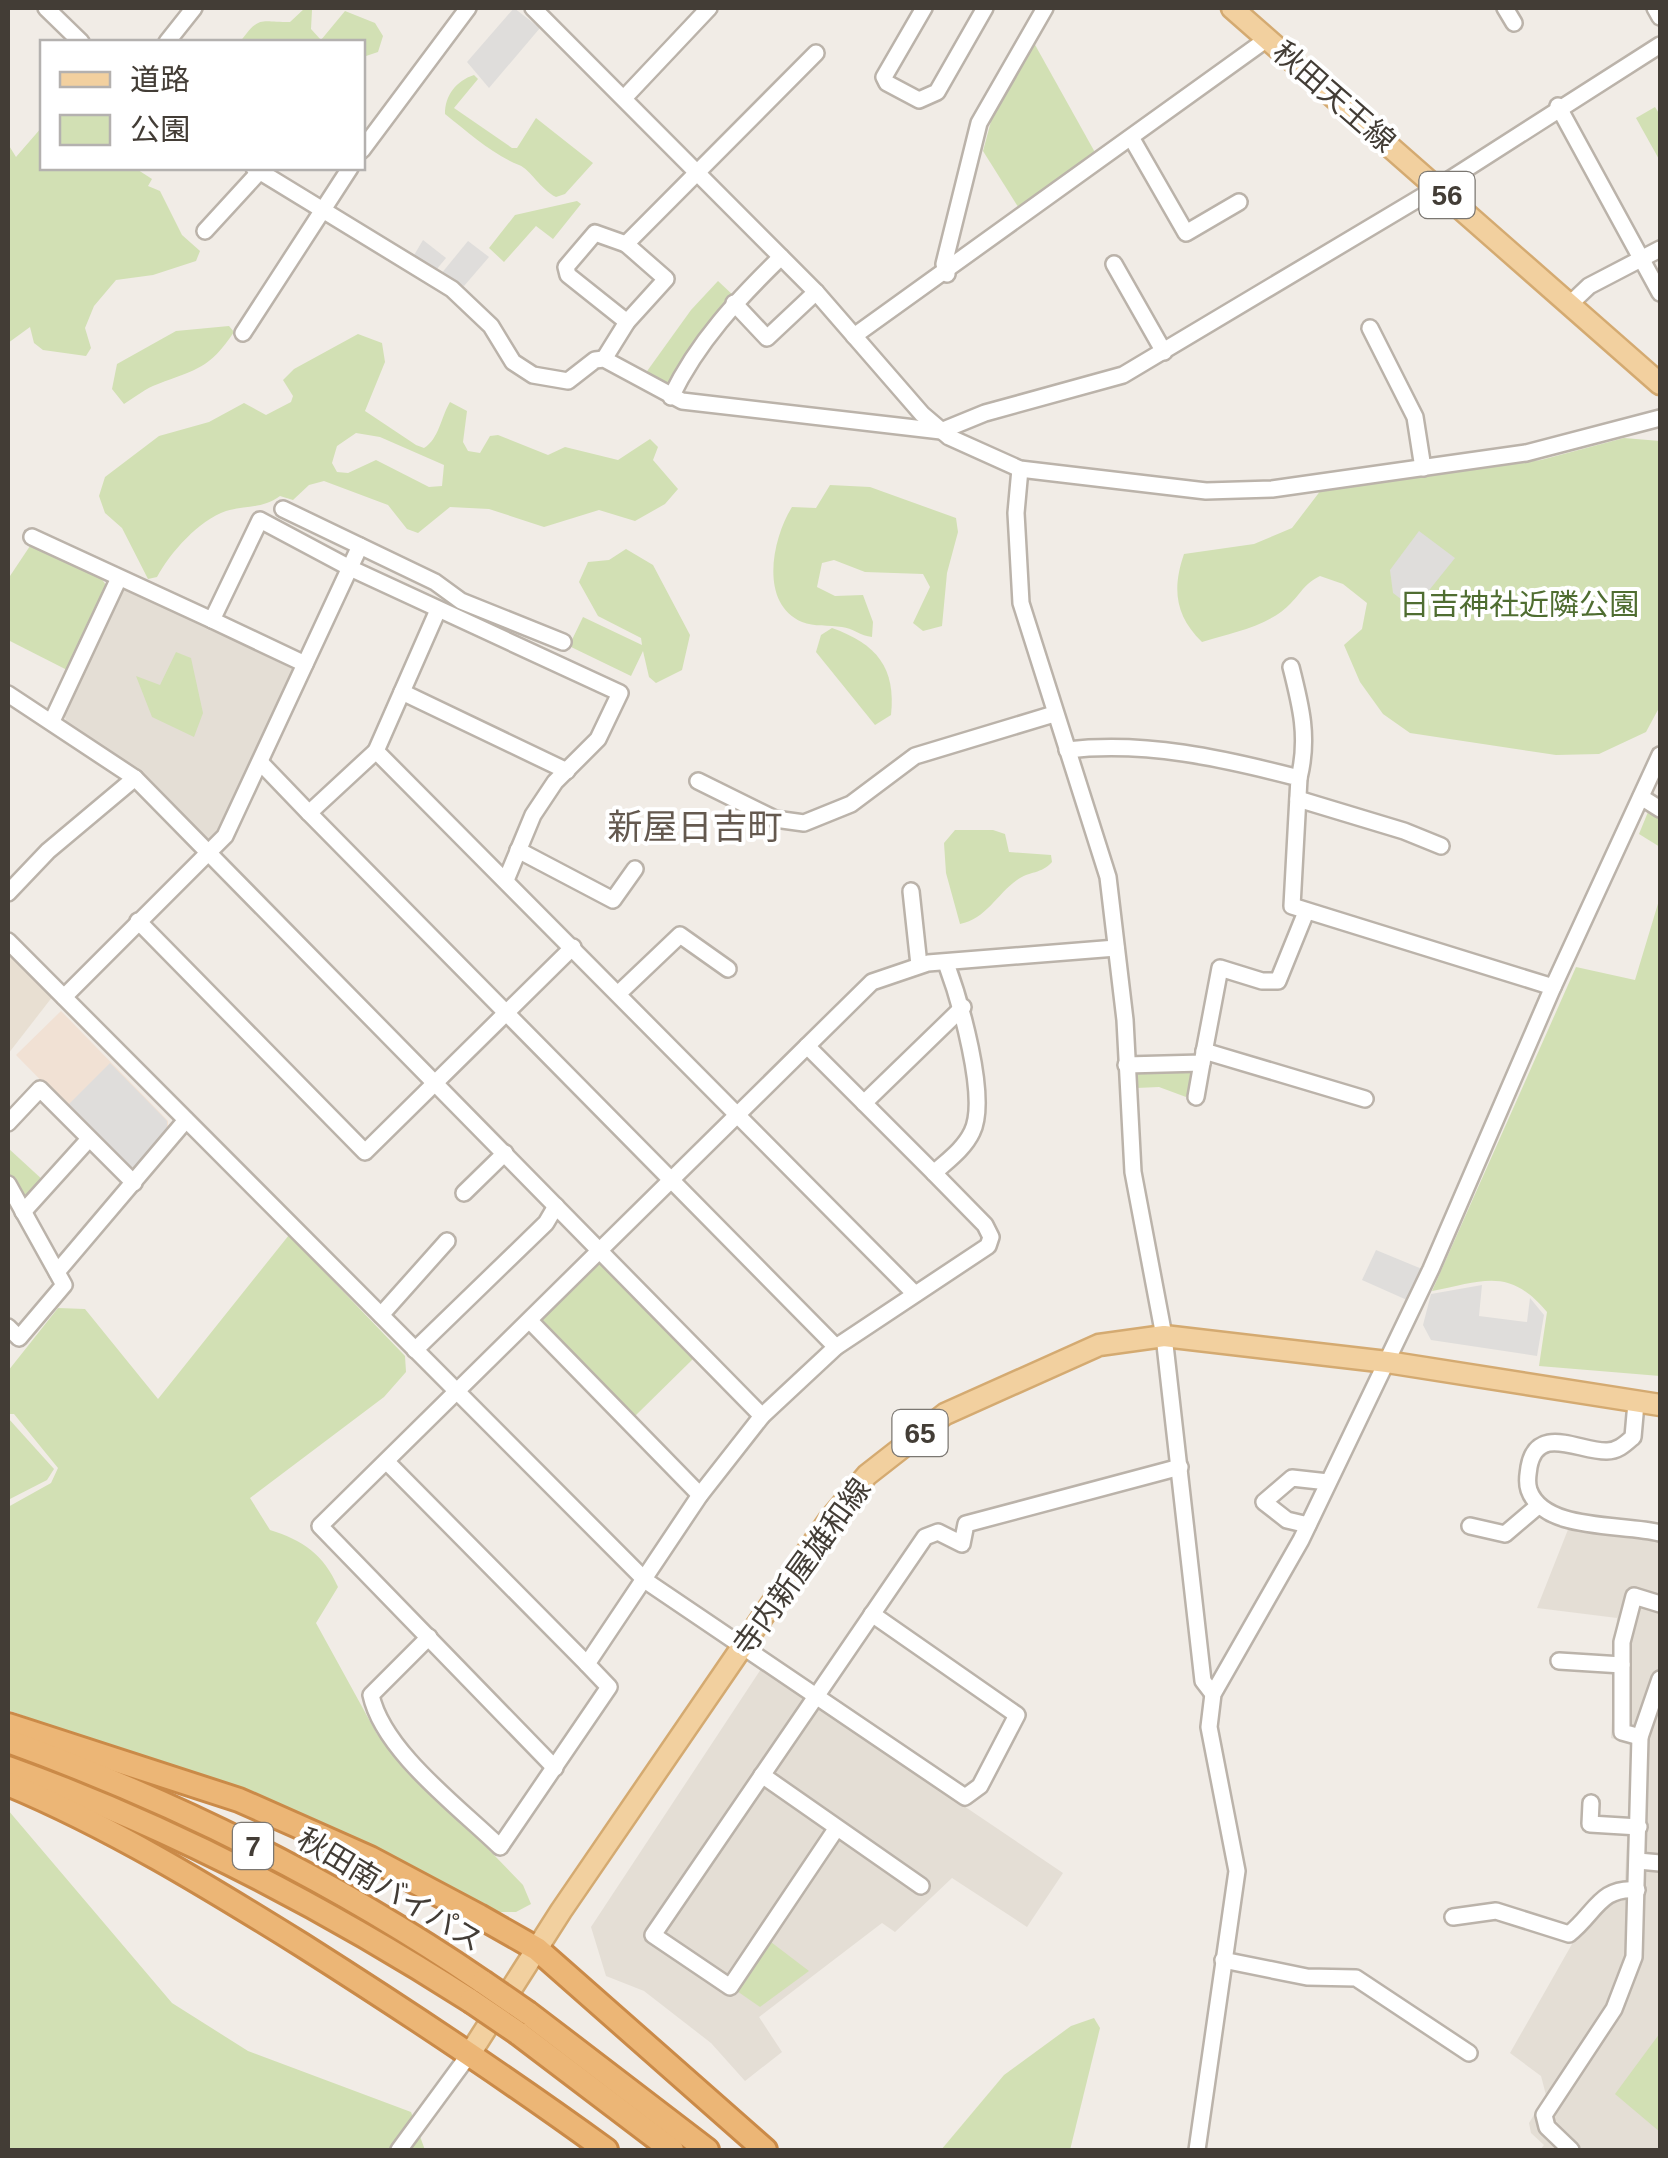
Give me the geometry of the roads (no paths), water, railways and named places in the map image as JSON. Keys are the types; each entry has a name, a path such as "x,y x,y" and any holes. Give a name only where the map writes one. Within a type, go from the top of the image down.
{"highway":[{"path":"8,1725 239,1800 370,1858 537,1949 765,2150"},
{"name":"秋田南バイパス","path":"8,1741 174,1808 304,1870 394,1922 477,1991 707,2150"},
{"name":"秋田南バイパス","path":"8,1768 76,1792 251,1873 477,1991"},
{"path":"8,1784 80,1816 215,1890 471,2052 606,2150"},
{"name":"秋田南バイパス","path":"523,2023 672,2150"}],"main road":[{"name":"秋田天王線","path":"1232,8 1660,384"},
{"name":"寺内新屋雄和線","path":"471,2052 829,1520 867,1475 945,1414 1099,1345 1164,1336 1386,1362 1660,1405"}],"street":[{"path":"46,8 79,40"},
{"path":"169,40 194,8"},
{"path":"365,146 468,8"},
{"path":"533,8 626,96 816,292 941,430"},
{"path":"626,96 709,8"},
{"path":"924,8 884,77 887,84 920,100 936,92 986,8"},
{"path":"946,274 944,264 979,123 1045,8"},
{"path":"1506,8 1514,23"},
{"path":"1656,8 1660,17"},
{"path":"854,336 946,274 1267,39"},
{"path":"941,430 985,413 1122,375 1438,188 1558,106 1660,44"},
{"path":"626,244 816,52"},
{"path":"1558,106 1660,292"},
{"path":"1132,139 1186,232 1239,202"},
{"path":"205,231 256,170"},
{"path":"259,170 471,304 513,362 533,375 568,381 596,360 604,359 672,396 710,406 771,409 941,430 1020,469 1206,492 1272,489 1526,453 1660,418"},
{"path":"243,333 349,170"},
{"path":"604,359 626,322 666,279 626,244 595,233 566,267 568,276 626,322"},
{"path":"1568,304 1588,286 1660,249"},
{"path":"672,396 688,362 734,303 781,257"},
{"path":"1114,264 1164,352"},
{"path":"734,303 766,338 816,292"},
{"path":"1370,328 1415,417 1423,468"},
{"path":"1020,469 1016,527 1021,603 1054,714 1099,839 1126,1020 1133,1172 1164,1336 1203,1681 1213,1694"},
{"path":"283,510 435,582 461,601 562,642"},
{"path":"212,620 260,520 350,568 620,693 598,739 567,770 533,815 506,880"},
{"path":"32,537 305,664"},
{"path":"64,997 225,836 360,546"},
{"path":"52,722 119,578"},
{"path":"309,813 376,751 438,610"},
{"path":"1291,666 1304,717 1306,750 1299,778 1292,906 1342,918 1552,988"},
{"path":"402,692 567,770"},
{"path":"8,694 136,778 762,1416"},
{"path":"698,781 774,819 804,823 851,804 915,756 1054,714"},
{"path":"1067,750 1118,744 1154,748 1299,778"},
{"path":"376,751 915,1294"},
{"path":"1198,2150 1237,1871 1212,1746 1213,1694 1308,1525 1386,1362 1660,756"},
{"path":"260,762 836,1346"},
{"path":"8,894 48,851 136,778"},
{"path":"1641,797 1660,809"},
{"path":"1298,799 1440,846"},
{"path":"518,850 613,900 635,869"},
{"path":"910,891 919,965"},
{"path":"1196,1097 1220,968 1262,981 1278,981 1306,912"},
{"path":"138,921 365,1152 433,1080 573,947"},
{"path":"619,994 680,935 728,970"},
{"path":"8,941 646,1581 965,1797 980,1786 1018,1715 872,1614"},
{"path":"555,1768 320,1526 872,982 919,965 1116,948"},
{"path":"934,1173 973,1131 976,1114 963,1007 946,962"},
{"path":"864,1103 963,1007"},
{"path":"588,1664 700,1495 762,1416 836,1346 988,1246 990,1237 985,1225 807,1046"},
{"path":"1126,1065 1203,1057 1365,1100"},
{"path":"8,1124 40,1089 134,1183"},
{"path":"57,1272 186,1120"},
{"path":"23,1212 89,1139"},
{"path":"464,1193 505,1154"},
{"path":"8,1184 64,1285 19,1338 8,1327"},
{"path":"415,1350 546,1223 556,1206"},
{"path":"382,1316 447,1242"},
{"path":"530,1321 700,1495"},
{"path":"1636,1403 1632,1437 1620,1448 1605,1452 1557,1440 1542,1445 1531,1459 1527,1482 1538,1506 1553,1516 1660,1533"},
{"path":"388,1462 609,1687 500,1848 387,1736 371,1694 430,1637"},
{"path":"836,1830 730,1987 653,1936 924,1537 938,1532 962,1544 966,1524 1180,1467"},
{"path":"1308,1525 1287,1520 1264,1502 1292,1478 1328,1482"},
{"path":"1470,1526 1505,1534 1538,1506"},
{"path":"1640,1738 1622,1732 1622,1642 1634,1596 1660,1604"},
{"path":"1559,1662 1622,1665"},
{"path":"1562,2148 1546,2127 1544,2115 1614,2009 1634,1957 1640,1738 1660,1679"},
{"path":"762,1774 836,1830 921,1886"},
{"path":"1590,1803 1590,1824 1639,1827"},
{"path":"1638,1861 1660,1863"},
{"path":"1454,1918 1496,1910 1569,1934 1604,1896 1617,1888 1637,1890"},
{"path":"1223,1960 1307,1977 1356,1978 1469,2053"},
{"path":"399,2150 471,2052"}],"district":[{"name":"新屋日吉町","path":"695,827"}],"park label":[{"name":"日吉神社近隣公園","path":"1519,605"}]}
